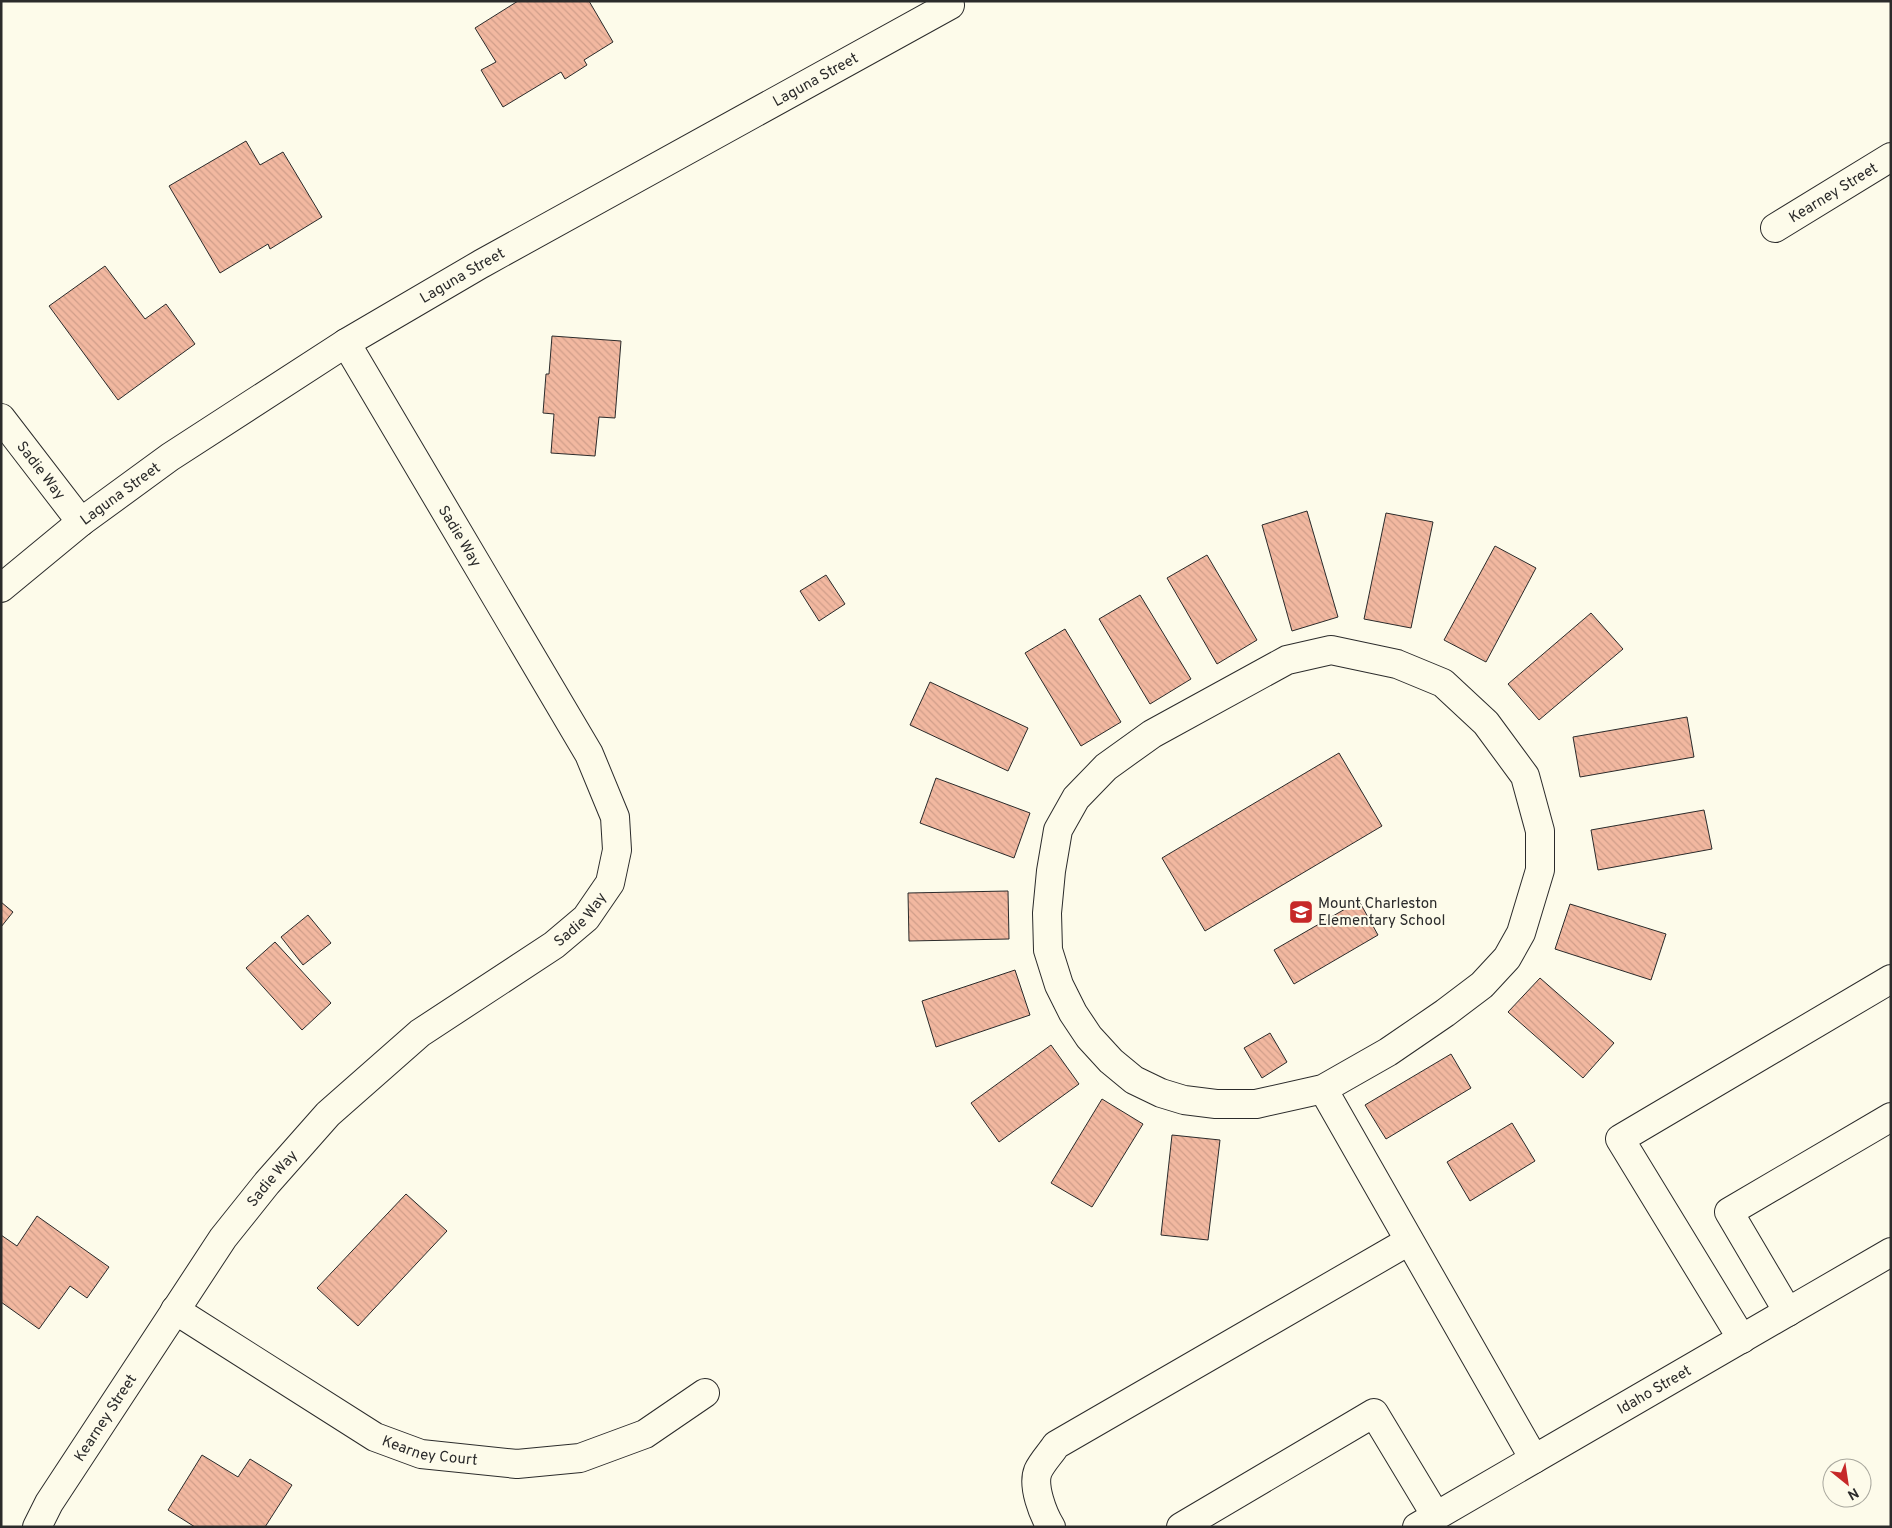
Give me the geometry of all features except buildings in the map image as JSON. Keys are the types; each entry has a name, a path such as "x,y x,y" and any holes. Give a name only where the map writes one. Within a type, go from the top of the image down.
{"street":[{"name":"Laguna Street","path":"1,588 81,522 170,458 346,343 481,264 950,5"},
{"name":"Kearney Street","path":"1775,228 1891,157"},
{"name":"Sadie Way","path":"175,1310 222,1238 267,1183 328,1114 420,1033 554,945 586,918 610,883 617,850 615,817 589,754 346,343"},
{"name":"Sadie Way","path":"1,418 81,522"},
{"path":"1331,650 1397,664 1443,683 1486,723 1525,776 1540,831 1540,870 1521,933 1506,958 1482,985 1446,1013 1388,1052 1323,1089 1256,1104 1216,1104 1184,1100 1161,1093 1134,1080 1111,1061 1089,1037 1072,1013 1059,985 1048,950 1047,913 1058,830 1076,798 1106,767 1152,734 1287,660 1331,650"},
{"path":"1742,1339 1620,1139 1891,980"},
{"path":"1323,1089 1534,1459"},
{"path":"1788,1312 1729,1212 1891,1117"},
{"path":"1051,1527 1046,1519 1038,1493 1038,1471 1056,1445 1409,1241"},
{"name":"Idaho Street","path":"1426,1521 1891,1252"},
{"name":"Kearney Street","path":"37,1527 49,1503 175,1310"},
{"name":"Kearney Court","path":"175,1310 375,1437 421,1454 517,1464 580,1458 645,1434 705,1393"},
{"path":"1181,1527 1374,1412 1426,1521"}],"place":[{"name":"Mount Charleston Elementary School","path":"1301,912"}]}
